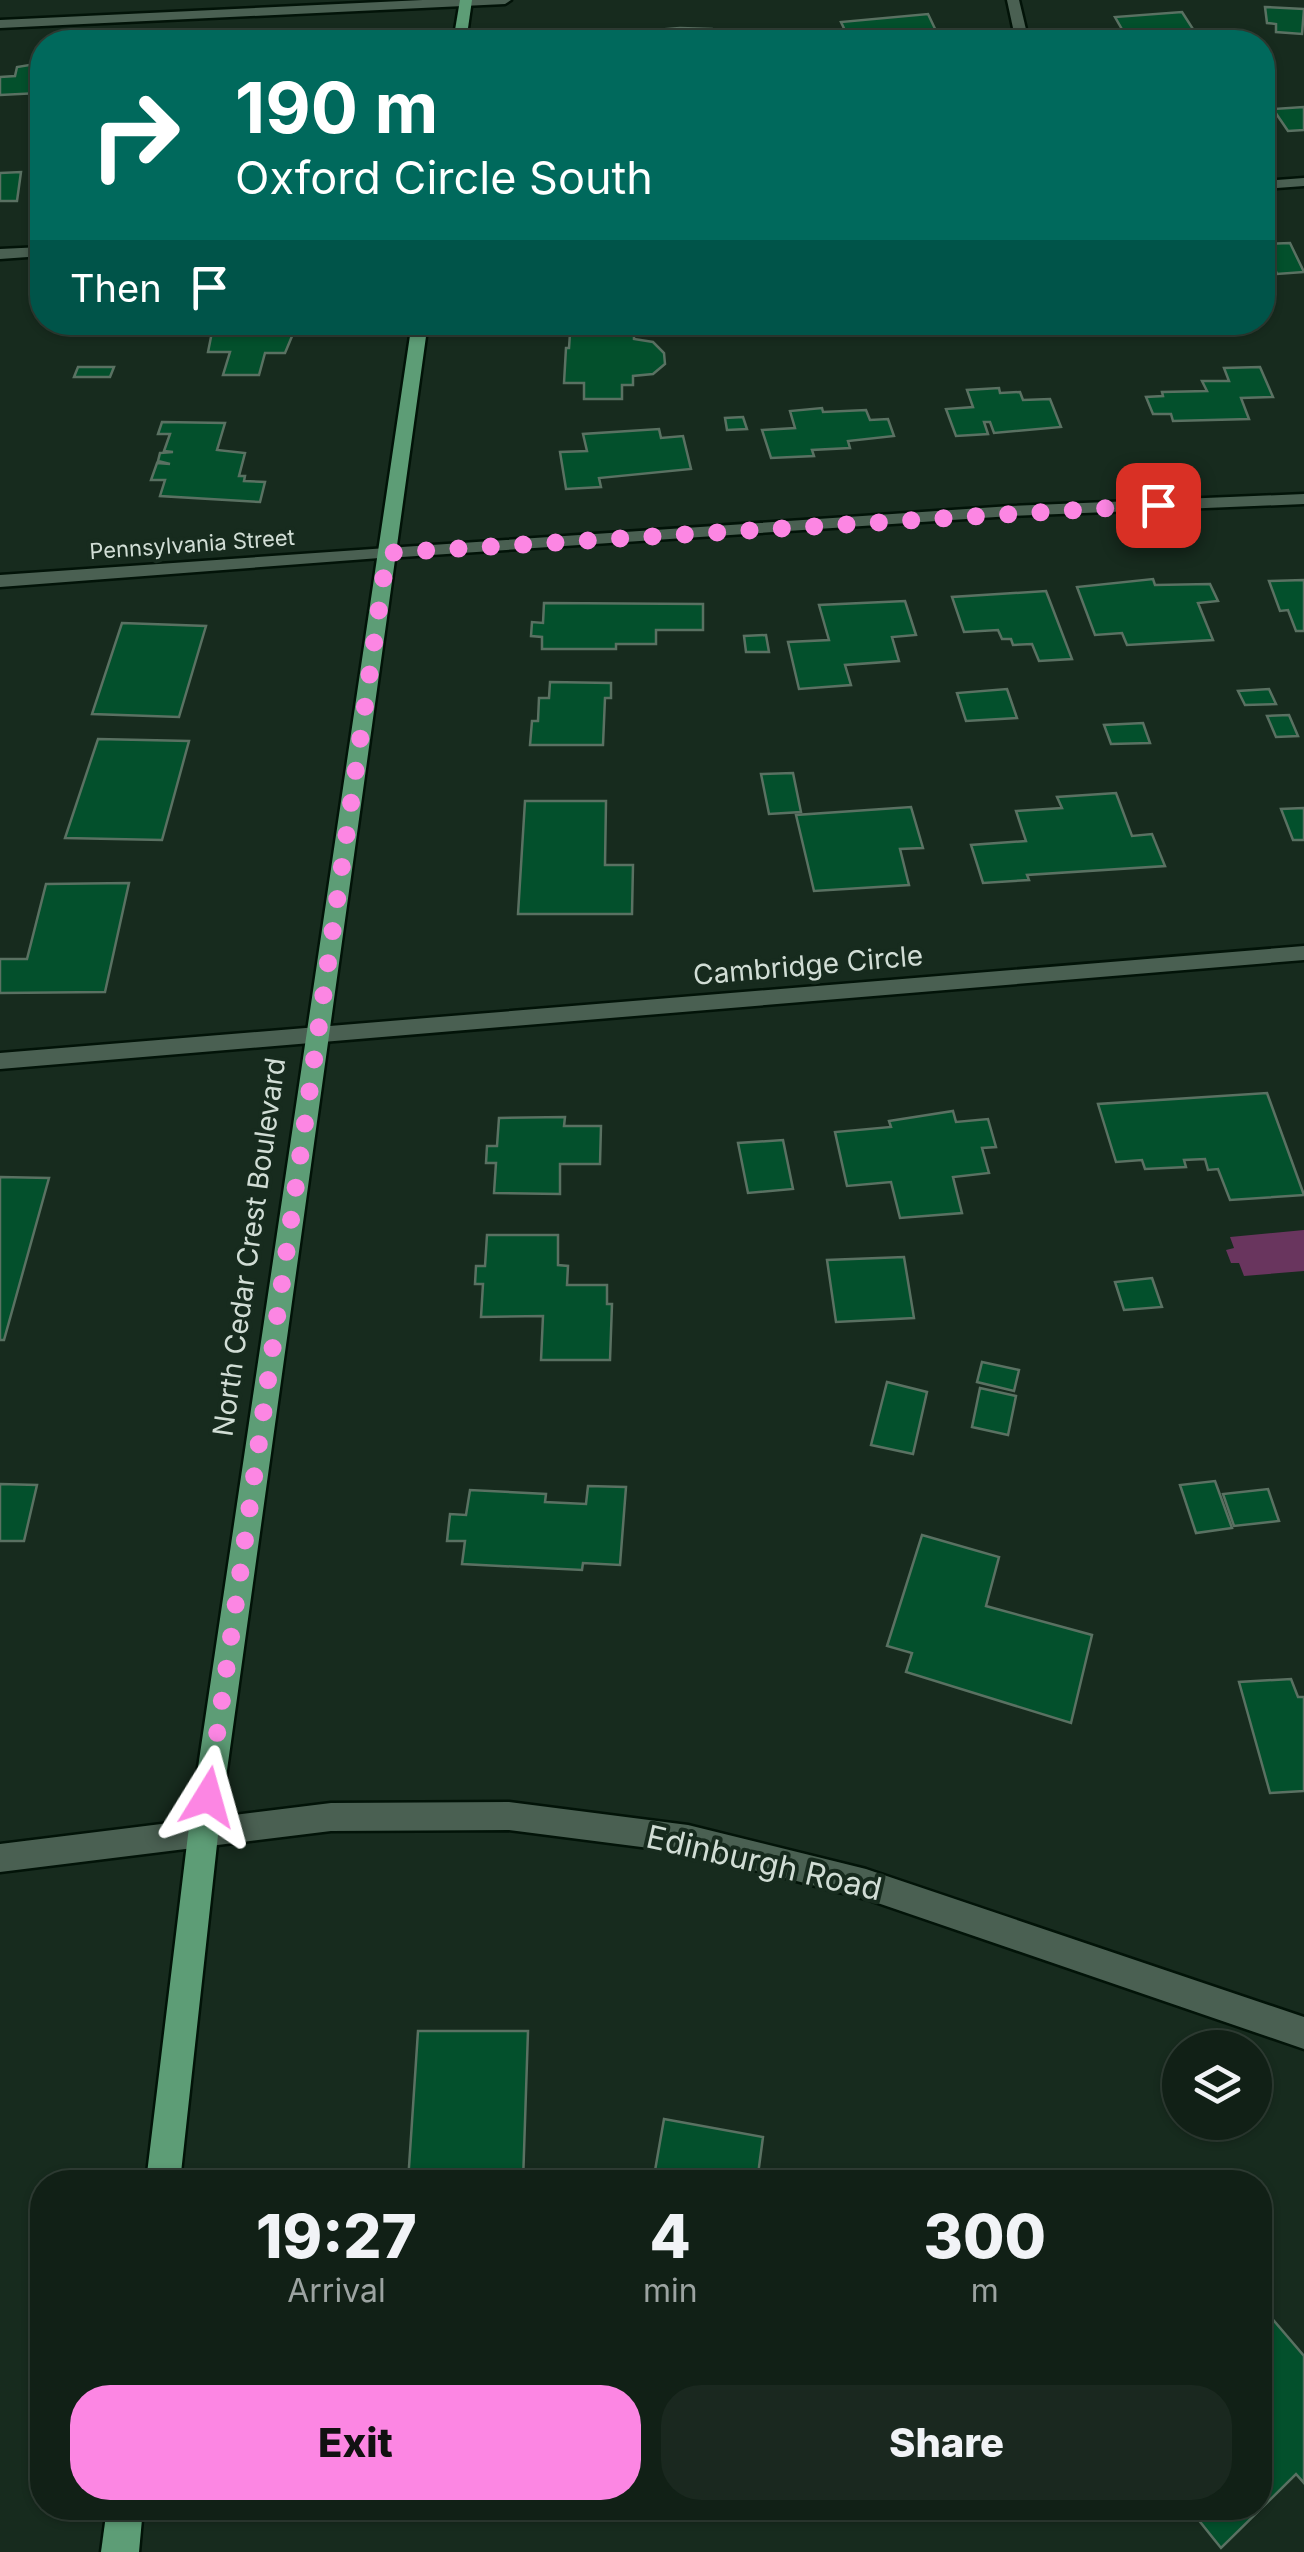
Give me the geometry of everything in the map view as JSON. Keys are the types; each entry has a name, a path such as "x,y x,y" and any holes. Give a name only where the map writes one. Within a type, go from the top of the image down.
{"main road":[{"path":"462,30 466,1"},
{"name":"North Cedar Crest Boulevard","path":"163,2170 202,1835 418,335"},
{"path":"120,2552 124,2520"}],"street":[{"path":"0,24 506,0"},
{"path":"1013,0 1020,30"},
{"path":"1275,184 1304,182"},
{"path":"0,254 30,253"},
{"name":"Pennsylvania Street","path":"0,581 1011,512 1304,498"},
{"name":"Cambridge Circle","path":"0,1062 1304,953"},
{"name":"Edinburgh Road","path":"0,1858 331,1817 509,1816 688,1838 866,1884 1304,2034"}],"shaded area":[{"path":"1304,1230 1304,1271 1244,1276 1239,1263 1231,1263 1226,1250 1234,1248 1230,1237"}],"building":[{"path":"1265,7 1304,9 1302,34 1276,32 1276,24 1267,23"},
{"path":"1182,12 1193,29 1122,30 1115,17"},
{"path":"928,14 936,30 845,30 841,22"},
{"path":"680,28 712,30 654,30"},
{"path":"30,65 30,93 0,95 0,77 15,76 17,67"},
{"path":"1304,107 1304,130 1288,131 1275,109"},
{"path":"21,172 17,201 0,201 0,173"},
{"path":"1290,243 1304,272 1277,274 1275,244"},
{"path":"211,335 292,335 285,353 265,353 259,375 223,375 230,352 208,352"},
{"path":"570,335 634,335 634,339 653,342 664,353 665,364 653,374 633,376 633,385 622,385 622,399 584,399 584,383 564,383"},
{"path":"78,367 114,367 110,377 74,377"},
{"path":"1260,367 1273,397 1241,398 1249,419 1173,421 1171,414 1153,414 1146,397 1163,396 1162,392 1207,391 1202,381 1229,381 1224,368"},
{"path":"999,388 1000,393 1020,392 1023,400 1050,399 1061,427 994,433 990,422 984,422 988,434 956,436 946,409 973,407 967,390"},
{"path":"822,408 823,412 866,410 870,420 888,419 894,436 848,441 850,448 812,450 814,456 771,458 762,430 795,428 790,411"},
{"path":"743,417 747,429 727,430 725,418"},
{"path":"162,422 225,423 217,450 245,453 239,476 245,476 244,481 265,482 260,502 160,496 165,480 151,480 157,463 170,464 158,461 160,453 173,452 164,451 170,434 158,434"},
{"path":"659,429 661,438 683,436 691,469 599,478 601,487 566,489 560,452 587,451 583,434"},
{"path":"1153,579 1155,585 1210,584 1218,601 1198,603 1213,640 1127,645 1122,633 1095,635 1077,587"},
{"path":"1304,580 1304,631 1296,631 1288,610 1280,611 1269,581"},
{"path":"1046,591 1072,659 1039,661 1032,644 1013,645 1011,639 1002,639 998,630 964,632 952,597"},
{"path":"905,601 916,635 892,637 899,661 845,665 851,685 799,689 788,642 829,640 819,605"},
{"path":"544,603 703,604 703,630 656,630 656,644 616,644 616,649 542,649 542,637 531,636 532,622 543,623"},
{"path":"122,623 206,626 179,717 92,714"},
{"path":"766,635 769,652 746,652 744,636"},
{"path":"550,682 611,683 611,698 605,698 603,745 530,745 532,721 538,721 539,698 549,698"},
{"path":"1007,689 1017,718 966,721 957,693"},
{"path":"1269,689 1276,704 1245,705 1238,691"},
{"path":"1289,715 1298,736 1276,737 1267,716"},
{"path":"1143,723 1150,743 1111,744 1104,725"},
{"path":"98,739 189,741 162,840 65,838"},
{"path":"793,773 801,812 769,814 761,774"},
{"path":"1116,793 1132,836 1152,834 1165,866 1027,875 1029,880 983,883 971,845 1026,841 1016,811 1062,808 1057,797"},
{"path":"525,801 606,801 605,865 633,865 632,914 518,914"},
{"path":"911,807 923,848 900,849 909,885 814,891 796,815"},
{"path":"1304,808 1304,840 1293,840 1281,809"},
{"path":"129,883 105,992 0,993 0,959 27,959 46,884"},
{"path":"1267,1093 1304,1195 1230,1200 1218,1169 1208,1170 1205,1159 1184,1160 1186,1167 1145,1169 1142,1160 1116,1162 1098,1104"},
{"path":"953,1111 956,1122 988,1119 996,1147 982,1148 989,1173 953,1177 962,1213 900,1218 891,1182 847,1186 835,1132 891,1127 889,1121"},
{"path":"565,1117 564,1126 601,1126 600,1164 560,1164 560,1194 494,1193 496,1163 486,1163 487,1146 497,1146 499,1118"},
{"path":"783,1140 793,1189 748,1193 738,1143"},
{"path":"0,1177 49,1178 4,1340 0,1340"},
{"path":"487,1235 558,1235 558,1265 568,1266 567,1285 607,1285 607,1304 612,1304 610,1360 541,1360 543,1316 481,1317 483,1284 475,1284 476,1266 485,1266"},
{"path":"904,1257 914,1318 836,1322 827,1260"},
{"path":"1152,1278 1162,1307 1124,1310 1115,1282"},
{"path":"982,1362 1019,1370 1014,1391 977,1382"},
{"path":"887,1382 927,1392 913,1454 871,1445"},
{"path":"980,1388 1016,1396 1008,1435 972,1427"},
{"path":"1215,1481 1232,1528 1196,1533 1180,1485"},
{"path":"0,1484 37,1485 24,1541 0,1541"},
{"path":"588,1486 626,1487 620,1565 583,1563 582,1570 462,1564 465,1541 447,1541 450,1514 466,1515 470,1490 546,1494 545,1502 586,1504"},
{"path":"1268,1489 1279,1521 1234,1526 1223,1494"},
{"path":"922,1535 999,1557 986,1606 1092,1635 1071,1723 906,1672 912,1653 887,1646"},
{"path":"1291,1679 1298,1697 1304,1697 1304,1791 1270,1793 1239,1682"},
{"path":"418,2031 528,2031 523,2170 409,2170"},
{"path":"664,2119 763,2137 759,2170 655,2170"},
{"path":"1272,2319 1304,2356 1304,2483 1296,2474 1272,2498"},
{"path":"1199,2520 1249,2520 1221,2548"}],"route":[{"path":"208,1797 387,553 1158,505"}]}
